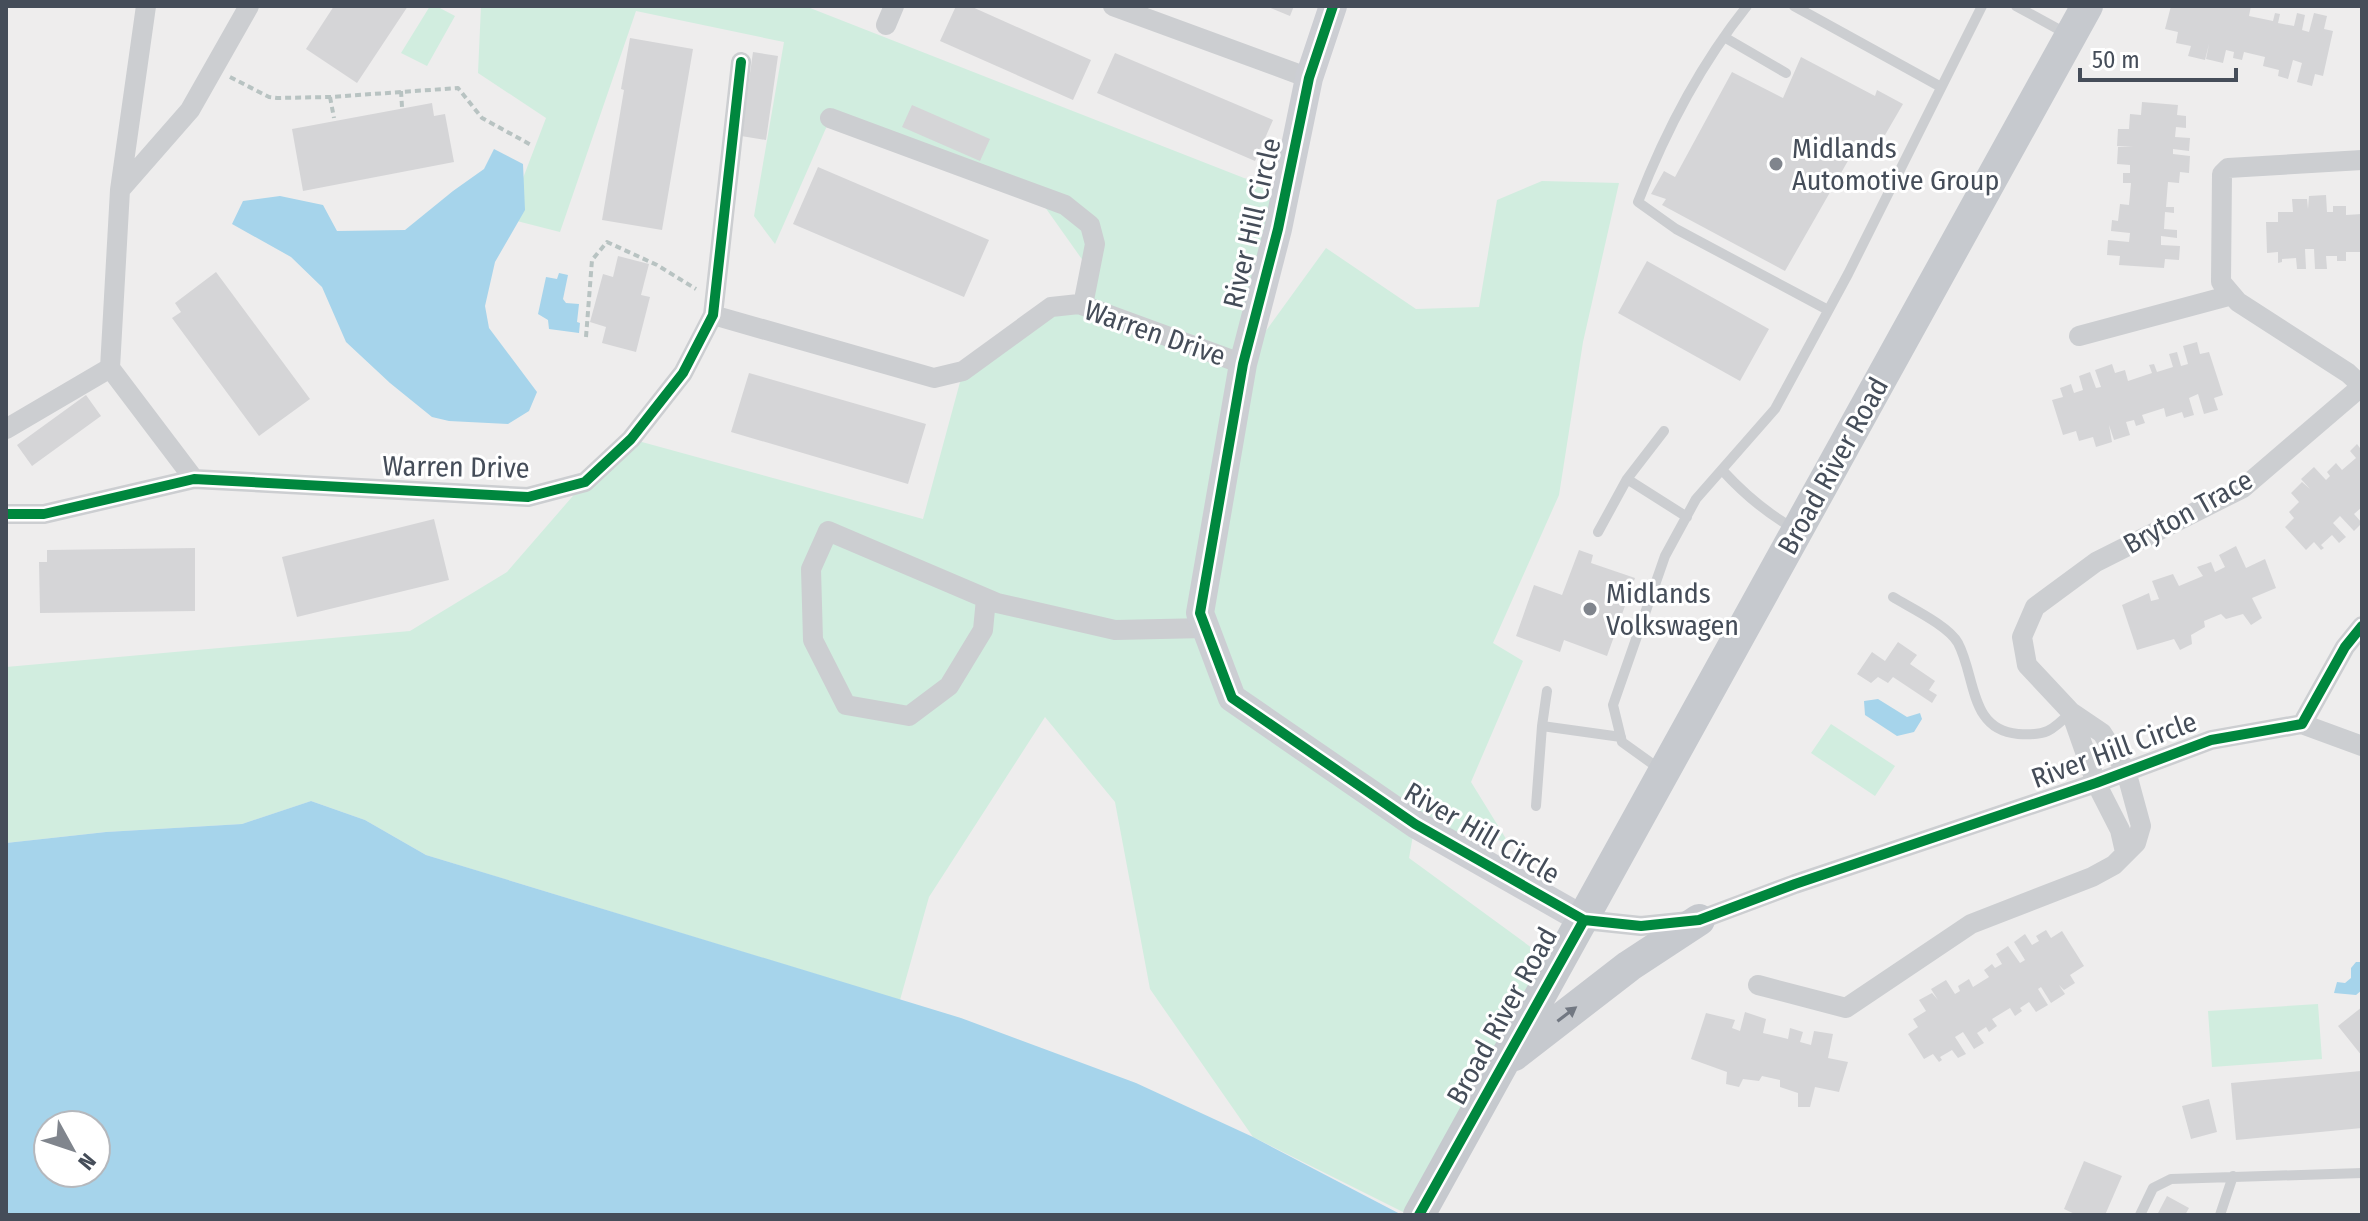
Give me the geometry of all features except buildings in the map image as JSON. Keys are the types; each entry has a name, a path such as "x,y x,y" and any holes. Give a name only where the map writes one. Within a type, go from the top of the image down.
{"main road":[{"name":"Broad River Road","path":"1419,1215 2087,6"},
{"path":"1505,1061 1629,966 1699,920"}],"street":[{"path":"146,6 120,190 110,368 194,479"},
{"path":"120,190 190,110 249,6"},
{"path":"1113,6 1309,78"},
{"name":"River Hill Circle","path":"1333,6 1309,78 1278,229 1243,364 1200,613 1232,698 1415,824 1584,920 1641,926 1699,920 1795,884 2096,783 2211,740 2302,724"},
{"name":"Warren Drive","path":"6,514 44,514 194,479 528,497 585,482 631,439 683,373 714,308 741,62"},
{"path":"830,118 1065,205 1090,225 1095,244 1083,305"},
{"path":"2079,336 2232,295 2221,282 2222,174 2228,168 2362,160"},
{"name":"Bryton Trace","path":"2071,712 2096,783 2120,830 2125,852 2136,843 2141,826 2126,771 2102,733 2071,712 2027,665 2022,637 2035,607 2096,562 2243,488 2362,386 2348,373 2238,302 2232,295"},
{"name":"Warren Drive","path":"714,308 934,378 963,371 1051,307 1083,305 1243,364"},
{"path":"6,429 110,368"},
{"path":"986,599 983,630 949,686 909,716 846,705 813,640 811,569 828,531 997,603 1115,630 1206,628"},
{"path":"2362,626 2345,647 2302,724 2362,746"},
{"path":"1758,985 1846,1008 1971,924 2092,877 2114,865 2125,852"}],"lane":[{"path":"1747,6 1690,89 1654,160 1638,202 1676,229 1828,310"},
{"path":"1794,6 1941,87"},
{"path":"1665,773 1635,753 1621,737 1613,705 1665,556 1696,499 1775,409 1982,6"},
{"path":"2016,6 2070,36"},
{"path":"1724,37 1786,73"},
{"path":"1598,532 1627,479 1664,431"},
{"path":"1723,471 1748,499 1797,530"},
{"path":"1627,479 1687,517"},
{"path":"1893,597 1946,630 1958,642 1981,710 1994,728 2004,733 2029,735 2052,732 2071,712"},
{"path":"1536,806 1547,691"},
{"path":"1542,726 1621,737"},
{"path":"2140,1215 2153,1188 2171,1179 2362,1173"},
{"path":"2220,1215 2233,1176"}],"path":[{"path":"213,69 269,97 330,97 458,88 482,118 533,146"},
{"path":"401,91 402,107"},
{"path":"330,97 334,118"},
{"path":"586,337 592,260 607,242 657,265 714,308"}],"green space":[{"path":"430,6 455,16 427,66 401,53"},
{"path":"481,6 805,6 1244,178 1286,189 1244,361 1326,248 1416,309 1479,307 1497,200 1542,181 1619,183 1583,342 1559,495 1493,643 1523,661 1471,782 1508,842 1415,824 1409,858 1558,967 1409,1215 1253,1137 1150,989 1115,802 1045,717 929,897 900,1000 426,855 365,820 311,801 242,824 106,832 6,843 6,667 410,631 507,572 585,482 631,439 923,519 963,371 1051,307 1079,303 1091,272 1035,193 830,119 775,244 754,216 784,42 636,11 560,232 513,220 520,186 546,118 478,73"},
{"path":"1831,724 1895,766 1875,796 1811,753"},
{"path":"2318,1004 2322,1059 2212,1067 2208,1011"}],"water":[{"path":"494,149 523,164 525,210 495,262 485,306 489,328 537,392 529,411 508,424 449,421 432,417 346,342 322,287 291,257 232,224 243,201 280,196 323,205 337,231 405,230 484,169"},
{"path":"559,273 568,275 563,299 566,303 579,304 579,333 549,329 548,320 538,314 546,277 557,279"},
{"path":"1878,699 1907,717 1920,713 1922,719 1914,732 1897,736 1865,715 1864,701"},
{"path":"311,801 365,820 426,855 961,1018 1136,1083 1253,1137 1402,1215 6,1215 6,843 106,832 242,824"},
{"path":"2356,962 2362,962 2362,990 2356,995 2334,993 2337,982 2345,983 2351,978 2351,968"}],"cycle path":[{"path":"1333,6 1309,78 1278,229 1243,364 1200,613 1232,698 1415,824 1584,920 1641,926 1699,920 1795,884 2096,783 2211,740 2302,724 2345,647 2362,626"},
{"path":"6,514 44,514 194,479 528,497 585,482 631,439 683,373 713,315 741,62"},
{"path":"1419,1215 1584,920"}],"place":[{"name":"Midlands Automotive Group","path":"1776,164"},
{"name":"Midlands Volkswagen","path":"1590,609"}]}
